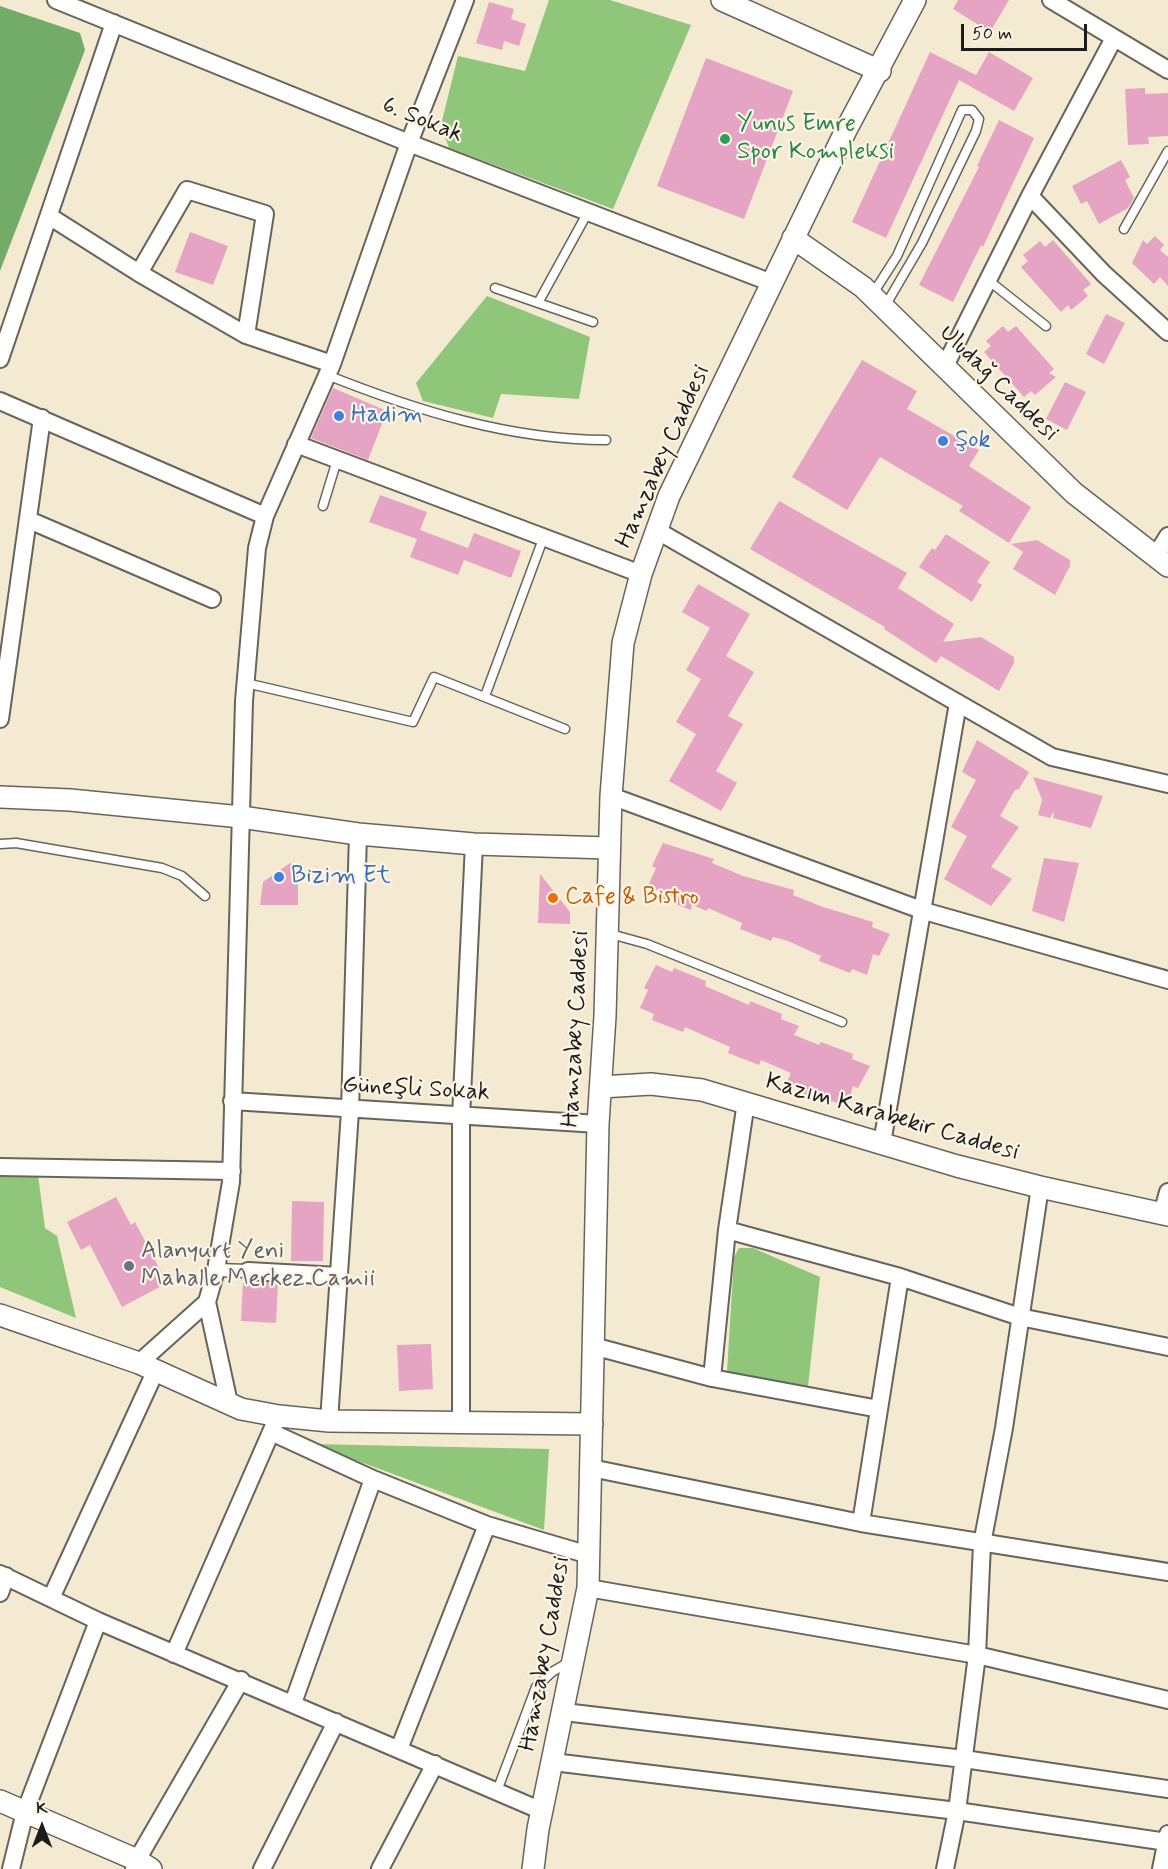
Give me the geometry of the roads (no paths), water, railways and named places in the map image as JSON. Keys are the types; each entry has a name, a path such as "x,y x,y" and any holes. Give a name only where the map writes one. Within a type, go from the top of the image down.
{"street":[{"name":"6. Sokak","path":"56,0 410,143 772,283"},
{"path":"52,1596 148,1366 207,1302 216,1270 232,1171 232,1101 246,683 257,548 265,516 330,369 410,143 465,0"},
{"name":"Hamzabey Caddesi","path":"533,1869 588,1588 598,1124 602,1087 611,796 623,643 641,574 669,496 847,128 880,71 915,0"},
{"path":"1051,0 1168,70"},
{"path":"725,1 880,71"},
{"path":"0,359 114,23"},
{"path":"944,368 1030,196 1114,38"},
{"path":"138,273 186,190 266,214 246,334"},
{"path":"1030,196 1104,274 1168,332"},
{"path":"49,216 138,273 246,334 330,369"},
{"name":"Uludağ Caddesi","path":"793,238 878,302 1074,493 1162,562"},
{"path":"0,401 42,417 265,516"},
{"path":"0,719 42,417"},
{"path":"296,444 543,539 641,574"},
{"path":"29,520 212,599"},
{"path":"656,530 1052,757 1168,783"},
{"path":"1162,562 1168,536"},
{"path":"882,1143 924,911 958,703"},
{"path":"611,796 924,911 1168,980"},
{"path":"0,797 70,800 241,817 358,834 474,844 609,848"},
{"path":"329,1421 350,1111 358,834"},
{"path":"461,1422 461,1117 474,844"},
{"name":"Kazım Karabekir Caddesi","path":"602,1087 651,1084 702,1090 1040,1187 1165,1215"},
{"name":"Güneşli Sokak","path":"232,1101 350,1111 598,1124"},
{"path":"712,1378 727,1230 746,1102"},
{"path":"0,1167 232,1171"},
{"path":"945,1869 957,1811 976,1655 982,1544 1040,1187"},
{"path":"1165,1215 1168,1192"},
{"path":"727,1230 900,1277 1020,1317 1168,1347"},
{"path":"216,1270 339,1276"},
{"path":"861,1523 900,1277"},
{"path":"207,1302 229,1403"},
{"path":"0,1316 148,1366 275,1424 373,1479 487,1525 589,1555"},
{"path":"593,1346 712,1378 879,1409"},
{"path":"275,1424 329,1421 592,1424"},
{"path":"174,1653 275,1424"},
{"path":"591,1468 861,1523 1168,1572"},
{"path":"293,1703 373,1479"},
{"path":"399,1749 487,1525"},
{"path":"0,1593 3,1575 52,1596 98,1621 241,1680 543,1811"},
{"path":"588,1588 976,1655 1056,1671 1168,1700"},
{"path":"11,1869 25,1812 98,1621"},
{"path":"0,1801 140,1866 241,1680"},
{"path":"564,1712 964,1759 1168,1790"},
{"path":"262,1869 336,1722"},
{"path":"553,1762 1167,1838 1161,1869"},
{"path":"380,1869 435,1764"}],"lane":[{"path":"962,110 972,110 979,119 976,131 922,243 878,302 962,110"},
{"path":"1124,229 1168,151"},
{"path":"538,303 588,212"},
{"path":"987,280 1046,326"},
{"path":"495,288 593,322"},
{"path":"330,369 400,404 487,426 606,440"},
{"path":"322,506 337,460"},
{"path":"485,696 543,539"},
{"path":"246,683 413,722 434,677 565,729"},
{"path":"0,844 16,843 162,868 182,876 205,896"},
{"path":"607,933 647,944 843,1022"},
{"path":"497,1791 536,1687 552,1672 574,1658"}],"place":[{"name":"Yunus Emre Spor Kompleksi","path":"725,139"},
{"name":"Hadim","path":"339,416"},
{"name":"Şok","path":"943,441"},
{"name":"Bizim Et","path":"279,877"},
{"name":"Cafe & Bistro","path":"553,898"},
{"name":"Alanyurt Yeni Mahalle Merkez Camii","path":"129,1266"}]}
